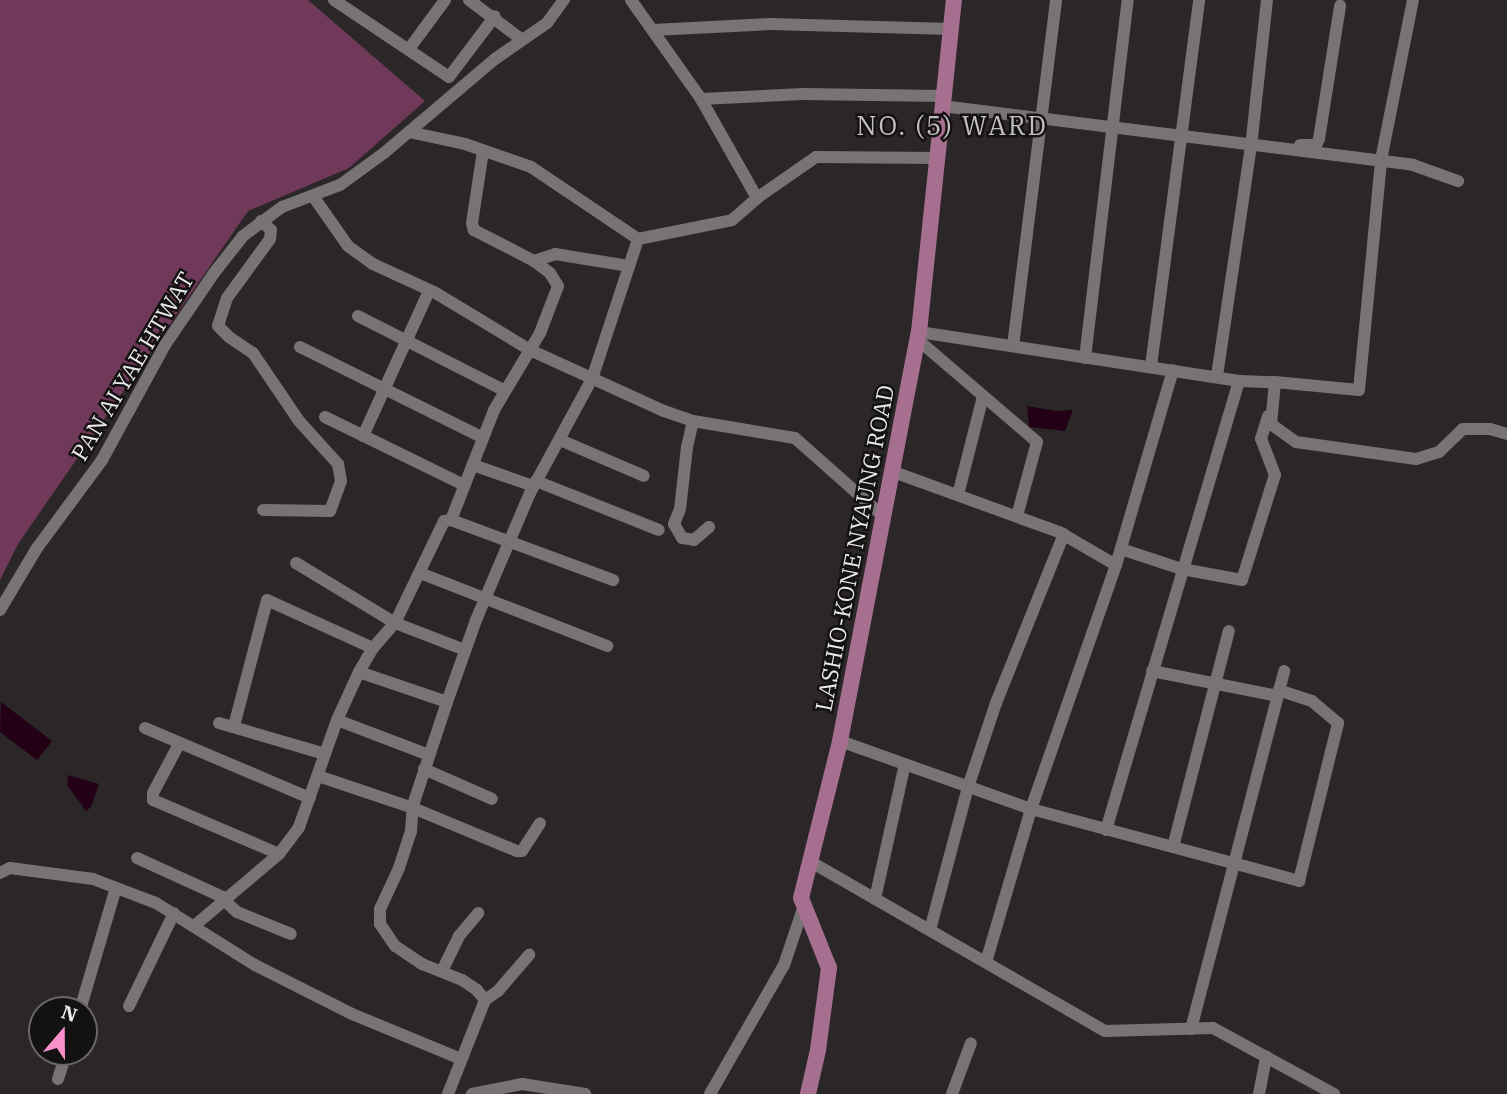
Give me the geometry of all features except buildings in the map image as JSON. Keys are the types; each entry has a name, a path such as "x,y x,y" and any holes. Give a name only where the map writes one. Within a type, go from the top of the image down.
{"main road":[{"name":"LASHIO-KONE NYAUNG ROAD","path":"808,1094 818,1050 829,968 801,898 840,741 918,335 954,0"}],"street":[{"path":"334,0 449,77 495,16"},
{"path":"409,49 445,0"},
{"path":"470,0 495,16 521,39"},
{"name":"PAN AI YAE HTWAT","path":"0,610 37,548 102,460 141,385 207,283 243,236 282,207 340,185 521,39 547,23 565,0"},
{"path":"631,0 701,99 757,198"},
{"path":"1013,346 1056,0"},
{"path":"1084,358 1128,0"},
{"path":"1151,366 1199,0"},
{"path":"1217,376 1251,147 1266,0"},
{"path":"918,335 1013,346 1239,381 1359,390 1381,160 1413,0"},
{"path":"1251,147 1271,143 1316,145 1340,6"},
{"path":"653,30 770,24 951,30"},
{"path":"701,99 803,94 942,101 1041,118 1113,125 1251,147 1381,160 1413,165 1458,181"},
{"path":"409,132 484,151 531,167 638,239 732,220 757,198 816,157 937,158"},
{"path":"451,520 483,438 505,391 540,333 558,286 550,273 534,261 474,230 472,223 484,151"},
{"path":"313,196 348,246 373,264 429,290 530,350 693,421 795,438 883,516"},
{"path":"261,222 271,230 270,239 227,298 219,312 218,326 253,353 299,421 338,464 341,481 330,511 263,510"},
{"path":"485,1000 477,990 442,971 422,964 395,946 380,924 380,909 399,868 411,831 413,807 424,769 465,650 535,484 592,379 638,239"},
{"path":"534,261 555,254 629,266"},
{"path":"363,436 429,290"},
{"path":"358,316 505,391"},
{"path":"918,335 1037,442 1017,516"},
{"path":"300,347 483,438"},
{"path":"986,962 1031,809 1116,565 1173,370"},
{"path":"1106,830 1239,381"},
{"path":"1121,549 1182,569 1241,580 1275,475 1262,439 1275,382"},
{"path":"958,495 983,396"},
{"path":"1271,404 1271,424 1296,442 1416,459 1439,452 1463,429 1490,429 1507,434"},
{"path":"325,416 464,485"},
{"path":"693,421 687,447 680,509 674,524 682,538 694,540 709,527"},
{"path":"560,440 644,477"},
{"path":"472,465 535,484 659,530"},
{"path":"891,471 1064,534 1116,565"},
{"path":"194,926 279,854 299,827 337,720 359,672 373,648 395,623 443,521 451,520 509,544 613,580"},
{"path":"930,930 968,787 996,703 1064,534"},
{"path":"296,563 395,623 465,650"},
{"path":"420,573 607,646"},
{"path":"234,726 267,600 373,648"},
{"path":"1173,847 1229,631"},
{"path":"840,741 1031,809 1299,881 1338,723 1312,701 1152,671"},
{"path":"1191,1029 1284,671"},
{"path":"359,672 447,702"},
{"path":"337,720 429,755"},
{"path":"219,723 325,754"},
{"path":"145,728 310,798"},
{"path":"179,744 153,793 153,800 279,854"},
{"path":"875,898 905,764"},
{"path":"424,769 492,799"},
{"path":"318,775 413,807 522,851 540,823"},
{"path":"137,858 226,900 237,912 291,934"},
{"path":"811,862 1105,1031 1213,1028 1334,1094"},
{"path":"0,873 9,868 93,879 156,903 255,965 340,1008 461,1059"},
{"path":"84,996 116,888"},
{"path":"710,1094 784,965 804,906"},
{"path":"129,1006 174,913"},
{"path":"442,971 459,936 478,913"},
{"path":"448,1094 485,1000 498,991 529,955"},
{"path":"953,1094 971,1043"},
{"path":"1259,1094 1266,1057"},
{"path":"58,1079 62,1066"},
{"path":"472,1094 522,1089 585,1094"}],"shaded area":[{"path":"0,0 308,0 425,101 349,168 248,211 18,544 0,580"},
{"path":"1027,406 1056,411 1073,410 1065,431 1029,427"},
{"path":"1,702 52,741 37,760 0,732"},
{"path":"68,775 99,784 91,807 86,811 67,785"}],"district":[{"name":"NO. (5) WARD","path":"952,126"}]}
